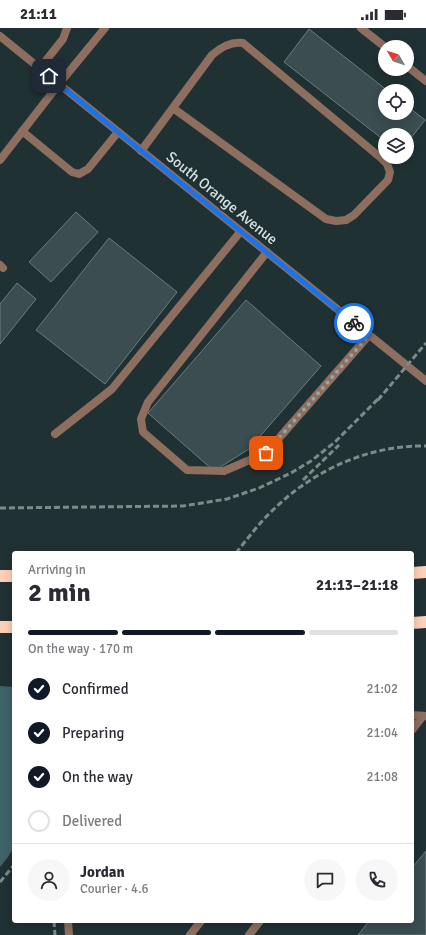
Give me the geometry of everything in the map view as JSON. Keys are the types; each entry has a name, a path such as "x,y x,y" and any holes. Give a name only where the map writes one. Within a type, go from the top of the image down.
{"highway":[{"path":"414,573 426,572"},
{"path":"0,576 12,576"},
{"path":"414,623 426,622"},
{"path":"0,627 12,627"}],"street":[{"path":"40,68 63,38 67,28"},
{"path":"0,160 105,28"},
{"path":"362,28 378,42"},
{"name":"South Orange Avenue","path":"0,36 426,381"},
{"path":"141,151 212,55 220,48 232,43 243,43 381,158 387,164 390,172 388,180 354,215 346,220 336,221 326,219 173,108"},
{"path":"414,72 426,81"},
{"path":"22,131 72,172 79,174 88,169 118,132"},
{"path":"56,434 112,389 241,231"},
{"path":"267,252 148,402 141,419 144,432 187,470 224,471 266,453 369,335"},
{"path":"414,715 425,716"},
{"path":"414,728 425,716"},
{"path":"68,923 69,935"},
{"path":"190,935 199,923"},
{"path":"249,935 258,923"}],"water":[{"path":"0,686 12,687 12,850 0,867"}],"building":[{"path":"309,29 379,84 378,120 414,120 414,111 425,120 414,134 414,128 378,128 378,136 284,62"},
{"path":"76,212 98,232 51,282 29,262"},
{"path":"109,238 177,292 105,384 36,330"},
{"path":"17,283 36,299 0,344 0,304"},
{"path":"246,300 321,366 249,449 214,471 148,413"},
{"path":"426,851 426,935 358,935 367,923 414,923 414,866"}],"railway":[{"path":"378,400 426,343"},
{"path":"0,508 183,506 227,499 259,488 291,473 311,461 335,442 381,396"},
{"path":"303,480 339,445"},
{"path":"238,551 274,509 307,482 325,471 344,462 384,450 426,446"},
{"path":"0,882 12,867"},
{"path":"54,923 55,935"}],"way so far":[{"path":"266,453 369,335 354,323"}],"route":[{"path":"49,76 354,323"}]}
